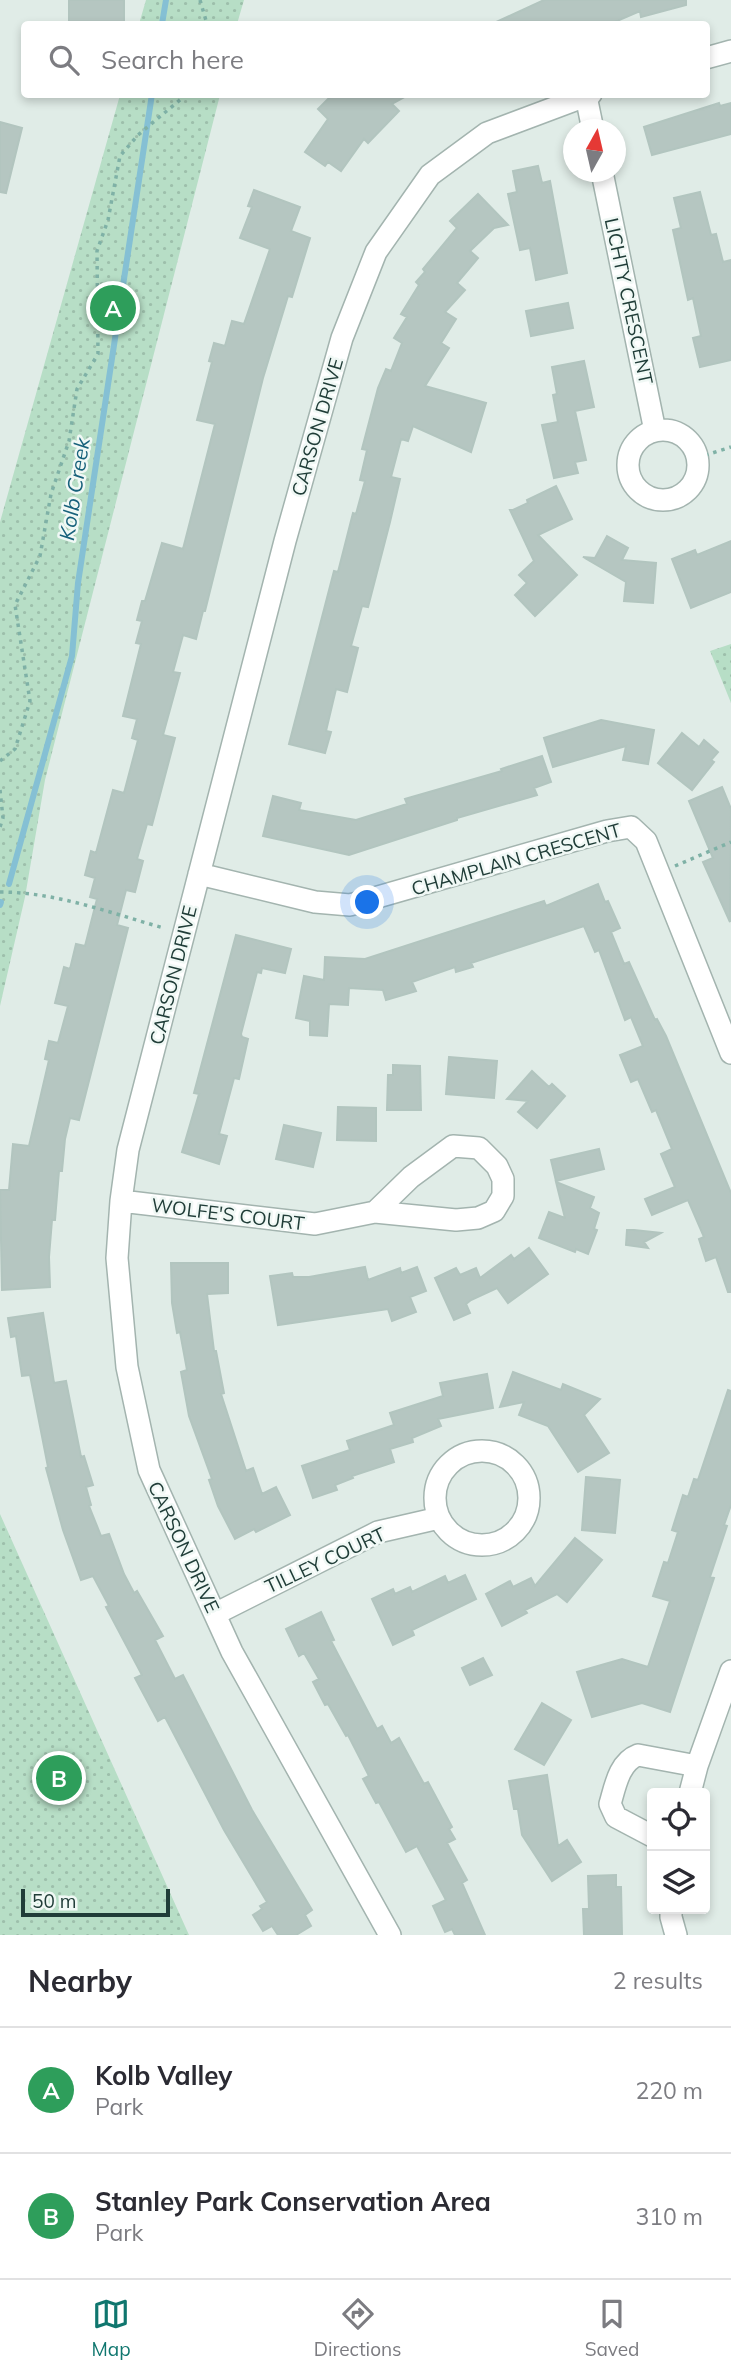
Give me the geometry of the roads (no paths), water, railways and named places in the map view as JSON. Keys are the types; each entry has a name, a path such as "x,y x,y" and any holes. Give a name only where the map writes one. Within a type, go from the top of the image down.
{"street":[{"path":"710,57 731,51"},
{"name":"CARSON DRIVE","path":"390,1935 232,1651 149,1470 127,1367 117,1258 121,1201 128,1150 285,541 342,338 376,252 429,175 487,132 580,98"},
{"path":"588,98 591,119"},
{"name":"LICHTY CRESCENT","path":"604,182 655,431"},
{"path":"655,431 669,431 682,436 691,445 697,458 697,471 692,484 682,494 669,500 654,499 641,493 632,483 628,471 628,458 634,446 643,436 655,431"},
{"name":"CHAMPLAIN CRESCENT","path":"199,874 315,902 350,905 607,831 631,827 646,841 731,1053"},
{"name":"WOLFE'S COURT","path":"121,1201 315,1224 376,1212 456,1220 478,1219 494,1211 503,1196 503,1180 497,1166 480,1148 453,1146 411,1177 376,1212"},
{"path":"476,1450 494,1451 510,1460 522,1473 529,1489 528,1507 522,1524 507,1538 489,1545 468,1544 451,1534 439,1518 434,1501 436,1483 445,1467 459,1456 476,1450"},
{"name":"TILLEY COURT","path":"215,1614 378,1531 439,1518"},
{"path":"691,1788 731,1671"},
{"path":"647,1833 616,1817 610,1804 617,1777 630,1758 638,1755 697,1766"},
{"path":"671,1914 676,1935"}],"waterway":[{"name":"Kolb Creek","path":"162,21 166,0"},
{"name":"Kolb Creek","path":"9,884 72,656 78,583 151,98"}],"place":[{"name":"Kolb Valley","path":"113,308"},
{"name":"Stanley Park Conservation Area","path":"59,1778"}]}
